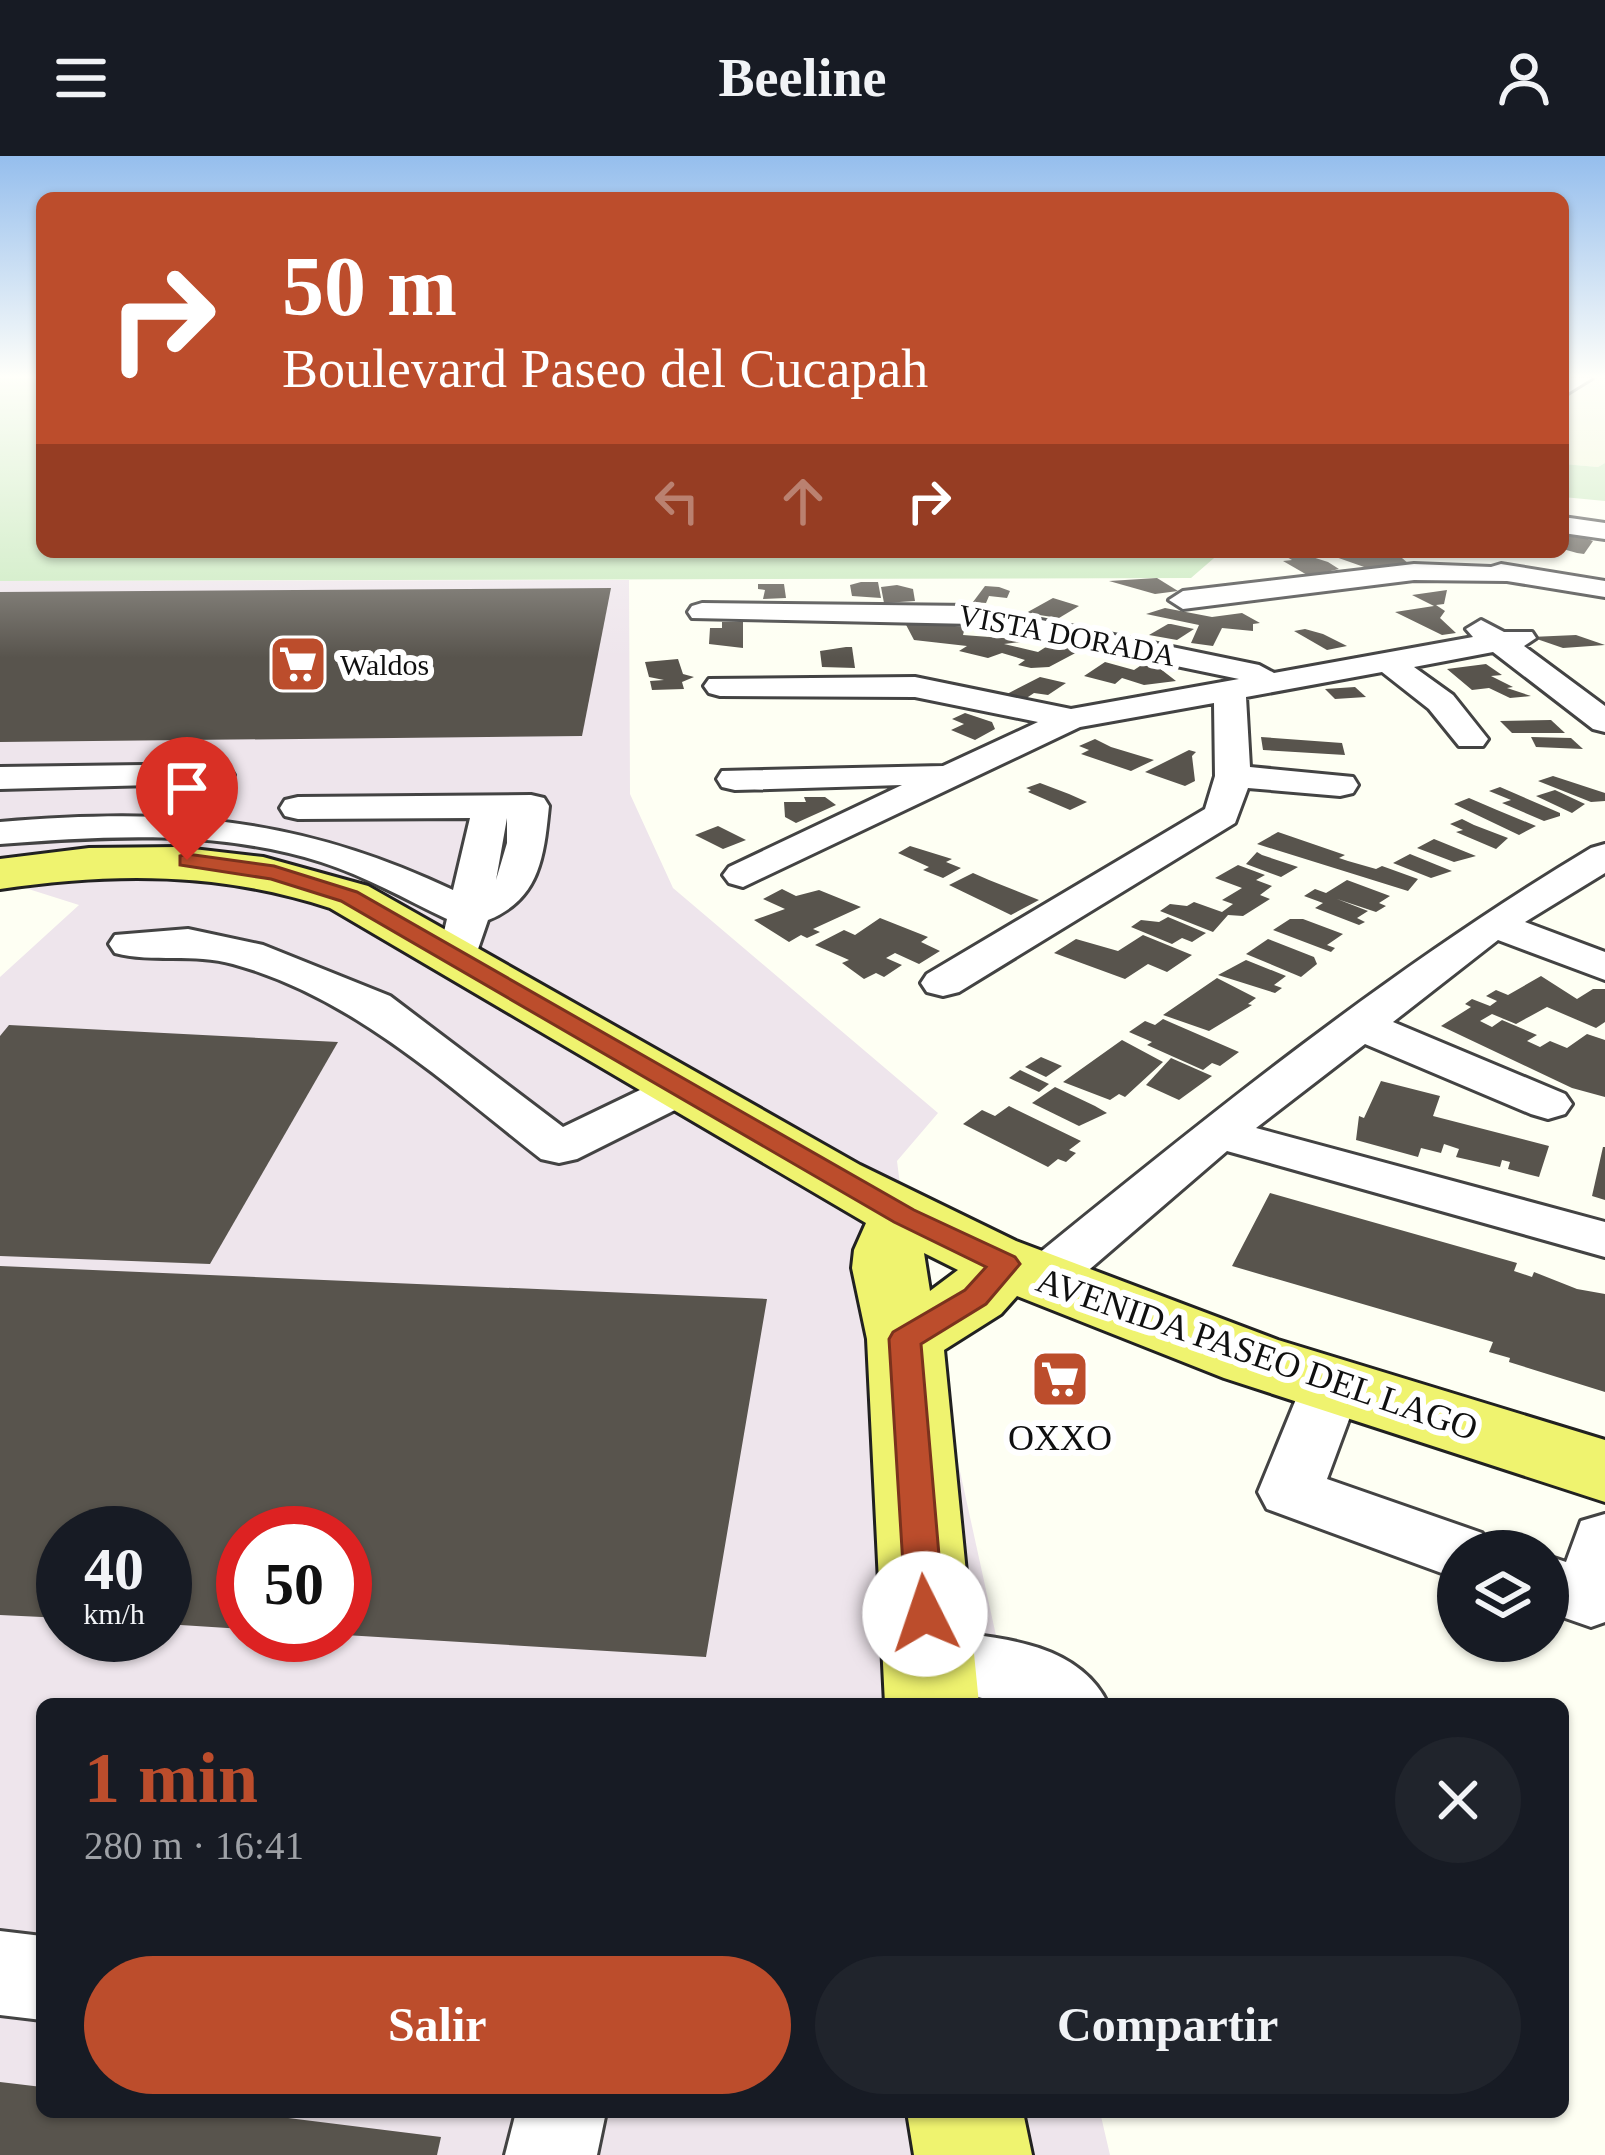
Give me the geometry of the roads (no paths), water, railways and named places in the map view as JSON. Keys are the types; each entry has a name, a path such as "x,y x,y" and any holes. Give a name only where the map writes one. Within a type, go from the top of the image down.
{"main road":[{"name":"AVENIDA PASEO DEL LAGO","path":"0,874 118,858 187,860 274,873 464,937 682,1088 904,1216 1023,1272 1331,1387 1605,1471"},
{"path":"904,1216 889,1250 888,1268 904,1339 930,1682"},
{"path":"904,1339 1023,1272"},
{"path":"966,2118 973,2155"}],"street":[{"path":"1569,525 1605,530"},
{"path":"1503,570 1473,587 1472,614 1598,706"},
{"path":"1183,600 1414,572 1503,570 1605,589"},
{"name":"VISTA DORADA","path":"702,612 974,615 1286,680"},
{"path":"743,875 1071,718 1508,640"},
{"path":"1388,662 1441,702 1472,739"},
{"path":"720,686 915,687 1071,718"},
{"path":"943,983 1208,826 1228,805 1233,776 1230,690"},
{"path":"735,778 952,773"},
{"path":"0,778 216,775"},
{"path":"1233,776 1340,785"},
{"path":"0,833 154,826 252,835 332,854 464,937 513,890 522,867 531,806 298,808"},
{"path":"1023,1272 1218,1133 1493,924 1605,856"},
{"path":"1493,924 1605,967"},
{"path":"130,944 188,942 248,954 374,1006 559,1148 682,1088"},
{"path":"1360,1025 1548,1104"},
{"path":"1218,1133 1605,1240"},
{"path":"1331,1387 1290,1492 1437,1544"},
{"path":"1569,1591 1591,1599 1605,1540"},
{"path":"930,1682 1018,1671 1061,1698"},
{"path":"0,1973 36,1977"},
{"path":"550,2155 560,2118"}],"place":[{"name":"Waldos","path":"298,664"},
{"name":"OXXO","path":"1060,1379"}]}
